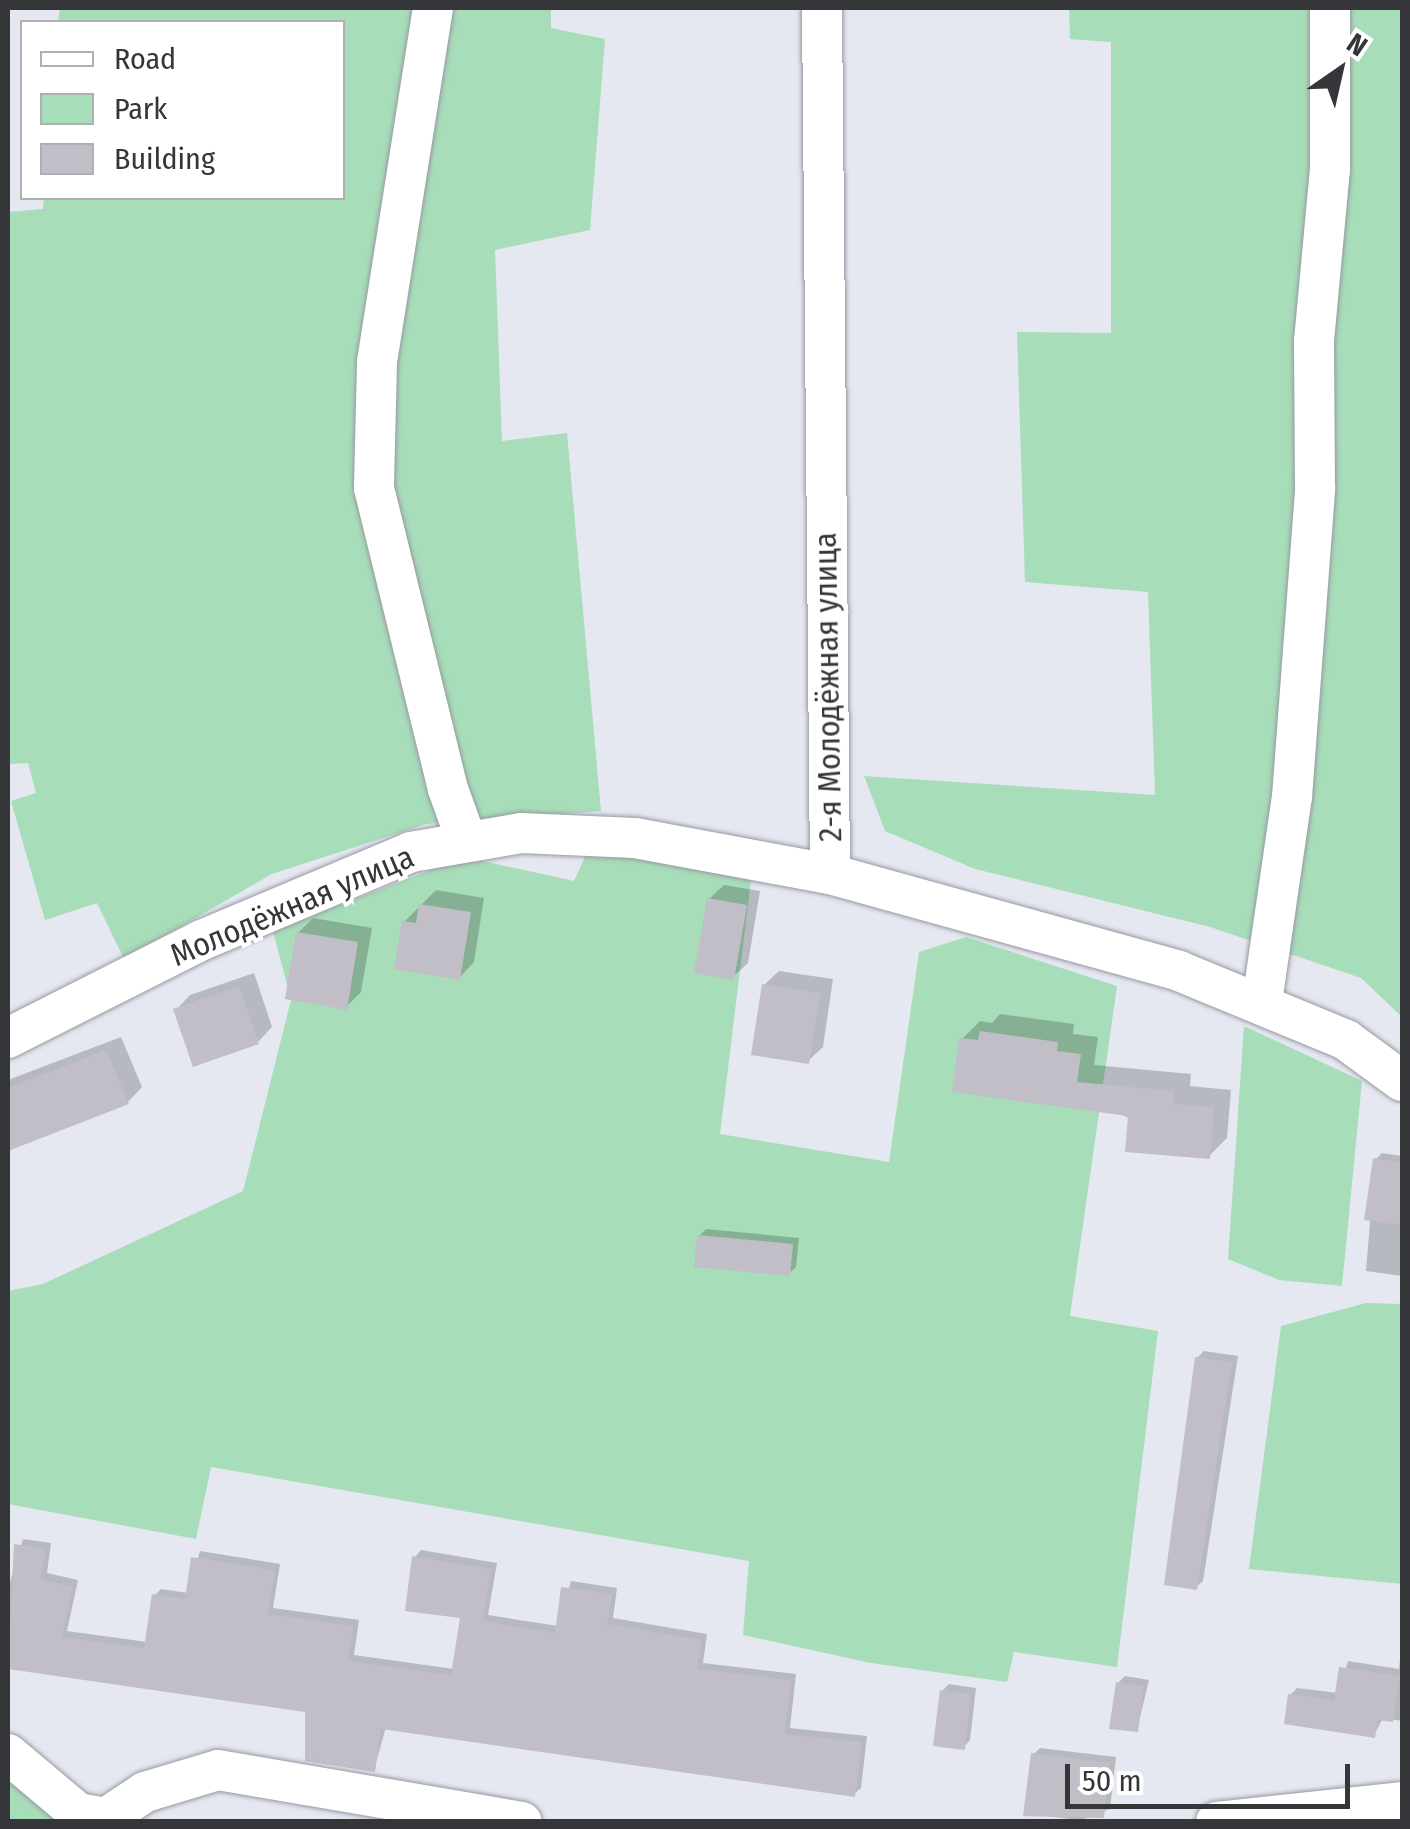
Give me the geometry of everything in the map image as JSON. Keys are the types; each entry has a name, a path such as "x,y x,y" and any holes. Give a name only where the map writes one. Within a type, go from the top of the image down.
{"street":[{"path":"433,8 378,363 374,488 448,788 467,842"},
{"name":"2-я Молодёжная улица","path":"822,8 830,874 1178,971 1262,1002 1346,1040 1402,1081"},
{"path":"1262,1002 1292,798 1314,508 1314,340 1330,170 1330,8"},
{"name":"Молодёжная улица","path":"8,1038 202,940 411,852 521,832 635,838 830,874"},
{"path":"8,1754 78,1813 106,1820 145,1792 218,1770 522,1822"},
{"path":"1216,1822 1402,1802"}],"green space":[{"path":"60,8 551,8 551,28 605,39 590,230 495,250 502,441 567,433 601,811 426,824 272,874 124,959 97,903 45,920 11,801 36,793 28,763 8,764 8,212 43,209 44,200 345,200 345,20 58,20"},
{"path":"1069,8 1402,8 1402,1017 1361,978 1210,927 975,869 885,831 864,776 1155,795 1148,592 1025,582 1017,332 1111,333 1111,42 1070,39"},
{"path":"588,850 751,880 720,1134 889,1162 919,952 966,937 1117,986 1070,1316 1158,1331 1117,1667 1014,1652 1007,1682 871,1663 743,1635 749,1561 211,1467 196,1539 8,1504 8,1291 43,1284 243,1191 291,1000 273,931 464,857 574,881"},
{"path":"1244,1026 1362,1081 1342,1286 1279,1280 1228,1259"},
{"path":"1366,1303 1402,1304 1402,1584 1249,1569 1281,1326"},
{"path":"8,1779 60,1821 8,1821"}],"building":[{"path":"707,898 747,905 734,980 694,973"},
{"path":"419,904 471,912 460,980 394,969 402,921 416,923"},
{"path":"296,932 358,942 347,1010 285,999"},
{"path":"762,984 820,993 809,1064 751,1055"},
{"path":"239,986 259,1044 193,1067 173,1009"},
{"path":"980,1031 1058,1042 1057,1051 1081,1054 1077,1082 1174,1091 1174,1104 1214,1107 1210,1159 1125,1152 1128,1116 952,1092 959,1038 978,1040"},
{"path":"106,1050 129,1104 8,1151 8,1088"},
{"path":"1373,1158 1402,1163 1402,1225 1364,1220"},
{"path":"697,1235 793,1244 790,1276 694,1267"},
{"path":"1195,1357 1232,1362 1197,1590 1164,1585"},
{"path":"14,1544 46,1549 41,1579 73,1587 62,1637 144,1648 152,1594 185,1599 191,1557 275,1570 268,1614 353,1626 348,1661 451,1675 460,1618 405,1611 412,1556 491,1569 483,1621 555,1633 561,1587 612,1594 607,1624 702,1640 697,1669 791,1680 785,1734 862,1742 855,1797 381,1729 375,1772 305,1761 305,1712 8,1669"},
{"path":"1339,1667 1400,1676 1393,1722 1378,1720 1375,1738 1284,1724 1288,1694 1334,1700"},
{"path":"1116,1682 1144,1686 1138,1732 1109,1729"},
{"path":"940,1690 971,1694 965,1750 933,1746"},
{"path":"1031,1753 1110,1763 1104,1818 1023,1816"}]}
